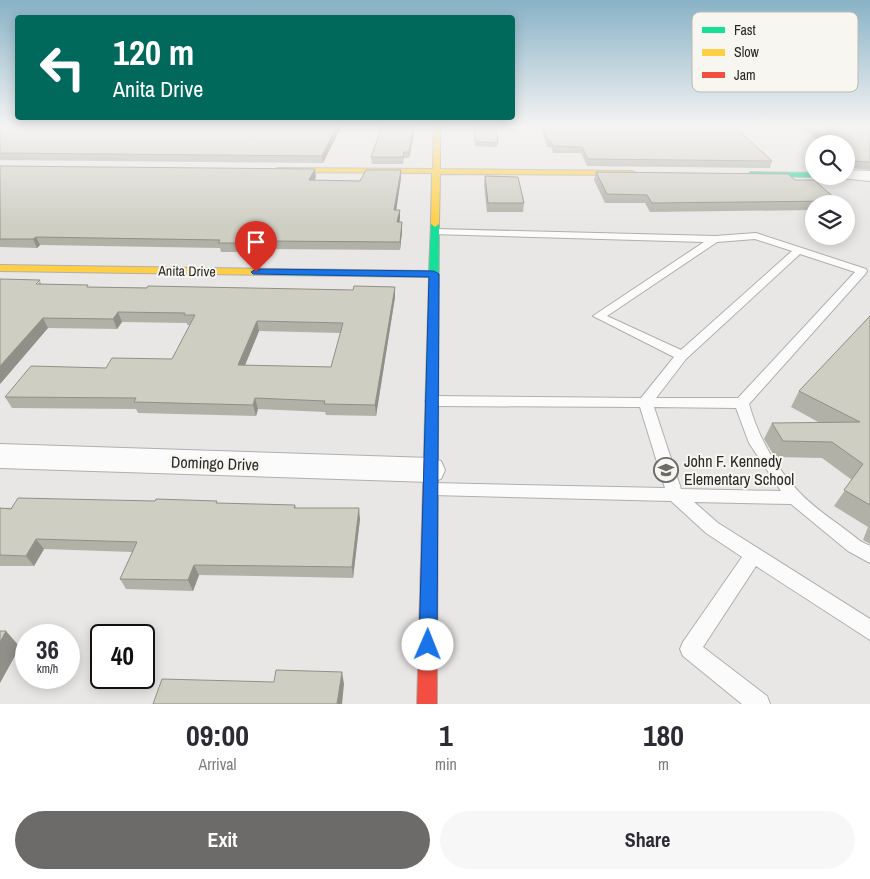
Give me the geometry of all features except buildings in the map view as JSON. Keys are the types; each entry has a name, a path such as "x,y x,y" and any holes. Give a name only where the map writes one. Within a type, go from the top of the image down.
{"street":[{"path":"427,704 436,160"},
{"path":"268,170 645,173"},
{"path":"744,174 805,175"},
{"path":"855,175 870,176"},
{"name":"Anita Drive","path":"0,268 434,274"},
{"name":"Domingo Drive","path":"0,456 430,479"}],"lane":[{"path":"432,401 742,403 862,271 756,236 715,239 435,232"},
{"path":"682,356 598,316 715,239"},
{"path":"645,402 682,356 799,250"},
{"path":"645,402 675,495 712,528 870,630"},
{"path":"742,403 746,424 756,446 796,498 854,546 870,555"},
{"path":"430,479 675,495 796,498"},
{"path":"754,555 690,649 759,704"}],"traffic: fast":[{"path":"753,174 805,175"},
{"path":"431,451 435,224"},
{"path":"277,272 434,274"}],"traffic: slow":[{"path":"435,224 436,160"},
{"path":"278,170 632,173"},
{"path":"0,268 277,272"}],"traffic: jam":[{"path":"427,704 431,451"}],"place":[{"name":"John F. Kennedy Elementary School","path":"666,470"}],"route":[{"path":"256,272 434,274 428,645"}]}
